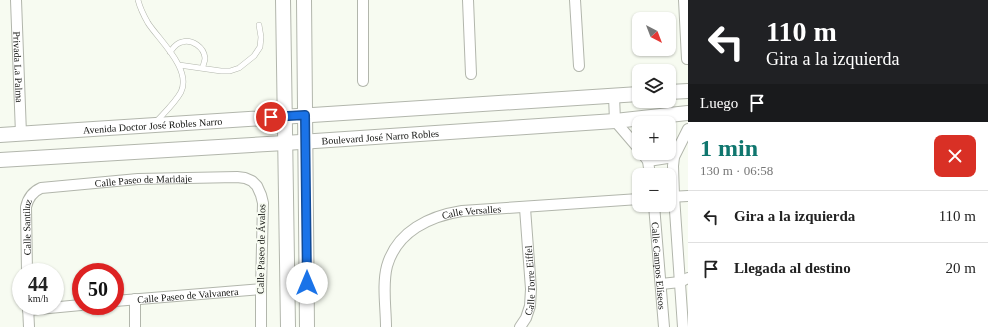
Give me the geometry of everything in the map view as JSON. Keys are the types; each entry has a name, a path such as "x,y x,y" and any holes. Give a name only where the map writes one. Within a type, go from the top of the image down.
{"street":[{"name":"Privada La Palma","path":"16,0 21,134"},
{"path":"283,0 288,327"},
{"path":"304,0 307,327"},
{"path":"363,0 363,81"},
{"path":"468,0 471,74"},
{"path":"575,0 579,66"},
{"path":"684,0 687,59"},
{"path":"676,92 688,91"},
{"path":"305,115 632,95"},
{"path":"614,96 615,121 632,141"},
{"name":"Boulevard José Narro Robles","path":"0,160 615,121 688,113"},
{"name":"Avenida Doctor José Robles Narro","path":"0,135 305,115"},
{"name":"Calle Campos Elíseos","path":"676,153 688,129"},
{"name":"Calle Paseo de Maridaje","path":"41,188 138,179 230,176 245,178"},
{"name":"Calle Paseo de Ávalos","path":"245,178 252,181 257,186 263,203 261,289 262,327"},
{"name":"Calle Santiluz","path":"27,263 26,208 31,195 35,190 41,188"},
{"path":"676,197 688,196"},
{"name":"Calle Versalles","path":"386,327 385,278 387,265 398,245 409,232 421,224 433,218 462,211 525,208 632,200"},
{"name":"Calle Torre Eiffel","path":"520,327 526,318 530,306 531,294 525,208"},
{"name":"Calle Campos Elíseos","path":"655,212 664,327"},
{"name":"Calle Campos Elíseos","path":"673,212 684,280 683,327"},
{"path":"661,284 684,280"},
{"name":"Calle Paseo de Valvanera","path":"124,300 261,289"},
{"path":"135,299 135,327"},
{"path":"28,315 29,327"}],"lane":[{"path":"138,0 148,22 179,65 183,78 181,91 154,124"},
{"path":"179,65 230,71 239,68 254,56 260,47 261,37 259,25"},
{"path":"170,52 175,45 182,41 190,41 197,44 205,58 203,67"}],"route":[{"path":"271,117 305,115 307,283"}]}
